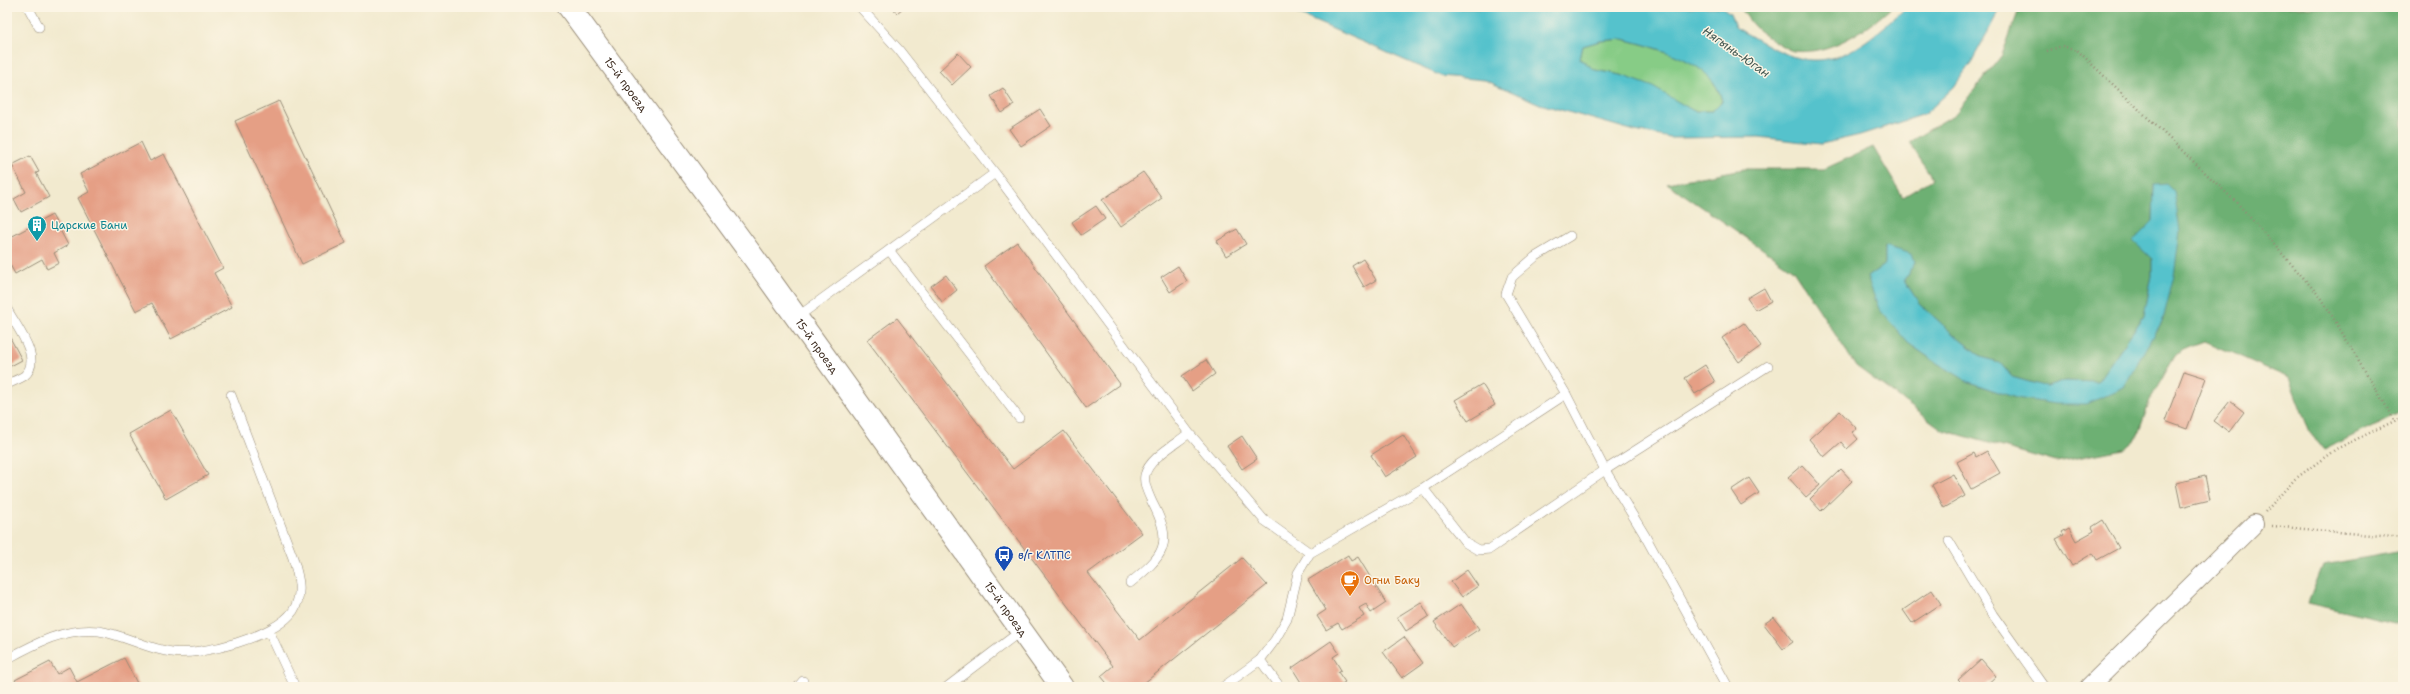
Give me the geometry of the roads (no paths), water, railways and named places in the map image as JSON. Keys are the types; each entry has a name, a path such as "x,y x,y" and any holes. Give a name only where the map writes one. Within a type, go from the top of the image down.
{"main road":[{"name":"15-й проезд","path":"569,7 796,318 1062,687"}],"street":[{"path":"2089,687 2254,524"}],"lane":[{"path":"28,7 39,27"},
{"path":"860,7 899,50 995,173 1189,433 1264,520 1310,553"},
{"path":"796,318 995,173"},
{"path":"1570,236 1535,257 1512,277 1506,294 1566,394 1605,470 1644,534 1728,687"},
{"path":"889,250 1019,418"},
{"path":"7,309 32,354 31,365 24,375 7,384"},
{"path":"1423,488 1466,543 1478,550 1490,549 1605,470 1768,366"},
{"path":"1223,687 1260,660 1275,640 1287,619 1298,573 1310,553 1423,488 1566,394"},
{"path":"7,659 42,640 71,633 98,631 172,652 198,651 269,631 293,610 301,585 293,558 231,395"},
{"path":"1130,584 1160,556 1164,543 1156,508 1147,492 1145,476 1154,462 1189,433"},
{"path":"1949,541 1993,615 2044,687"},
{"path":"947,687 1022,630"},
{"path":"269,631 295,687"},
{"path":"1260,660 1280,687"}],"water":[{"name":"Нягынь-Юган","path":"1282,7 1518,9 1530,7 1722,7 1730,13 1735,27 1765,44 1784,53 1802,59 1820,60 1836,57 1866,41 1907,7 2001,7 1972,61 1954,87 1925,114 1860,135 1821,144 1759,137 1670,138 1635,131 1540,104 1485,80 1441,76","holes":["1623,39 1667,52 1696,66 1708,76 1717,87 1722,101 1712,111 1694,111 1651,86 1621,75 1595,70 1580,59 1583,46 1600,41"]},
{"path":"2167,184 2174,191 2180,231 2174,276 2164,316 2124,387 2087,404 2055,404 2016,398 1969,382 1937,363 1908,343 1879,309 1867,277 1885,264 1885,246 1912,254 1915,262 1904,280 1919,303 1954,335 1982,357 2000,363 2012,377 2047,387 2065,381 2097,382 2144,316 2152,276 2152,259 2133,241 2153,221 2154,185"}],"place":[{"name":"Царские Бани","path":"37,242"},
{"name":"в/г КЛТПС","path":"1004,572"},
{"name":"Огни Баку","path":"1350,597"}]}
